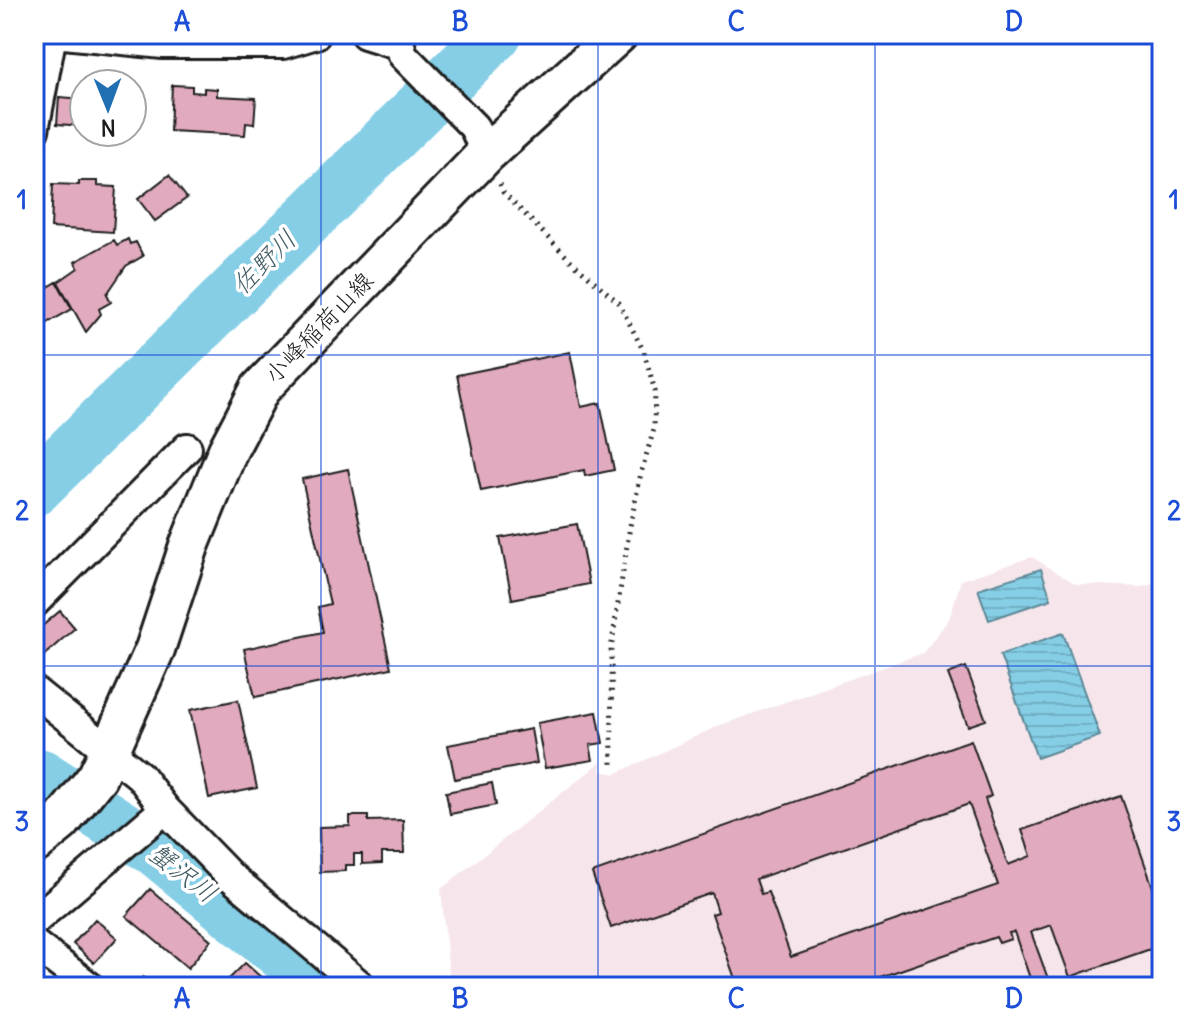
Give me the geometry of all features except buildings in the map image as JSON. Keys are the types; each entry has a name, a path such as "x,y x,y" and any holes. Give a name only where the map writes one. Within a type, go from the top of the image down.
{"main road":[{"name":"小峰稲荷山線","path":"47,833 103,764 155,649 189,546 228,450 260,389 480,141 618,34"}],"street":[{"path":"34,130 52,34"},
{"path":"64,34 163,44 283,44 316,34"},
{"path":"365,34 405,44 480,141"},
{"path":"34,603 187,448"},
{"path":"34,691 103,764 140,776 160,814 362,987"},
{"path":"34,921 160,814"},
{"path":"34,944 90,987"}],"path":[{"path":"480,141 503,192 569,259 619,303 644,352 655,391 654,429 630,526 611,649 612,765"}],"shaded area":[{"path":"1032,557 1076,584 1142,587 1162,581 1162,987 450,987 441,889 601,762 601,771 615,774 718,726 923,653 949,619 961,580"}],"water":[{"path":"1041,569 1051,599 989,620 978,589"},
{"path":"1063,633 1100,736 1037,758 1000,655"}],"waterway":[{"name":"佐野川","path":"34,489 495,34"},
{"name":"蟹沢川","path":"34,774 155,849 323,987"}]}
